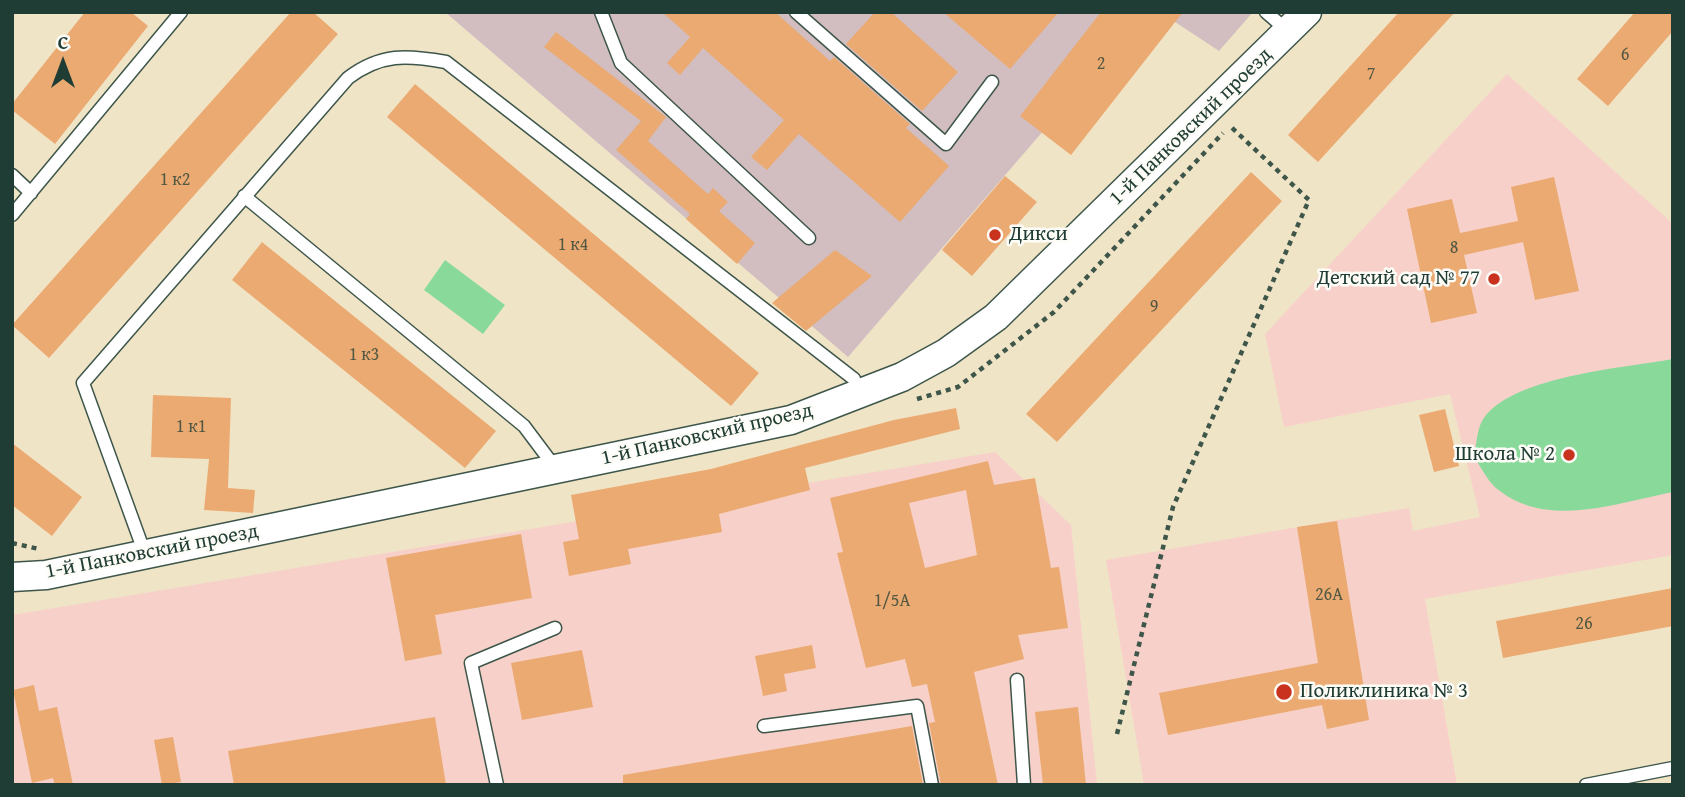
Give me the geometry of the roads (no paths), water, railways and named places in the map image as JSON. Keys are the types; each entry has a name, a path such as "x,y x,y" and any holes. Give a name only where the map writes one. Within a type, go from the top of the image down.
{"street":[{"name":"1-й Панковский проезд","path":"12,577 46,575 792,420 859,395 946,353 996,317 1298,22"}],"lane":[{"path":"12,215 181,12"},
{"path":"601,12 621,63 809,238"},
{"path":"796,12 946,144 992,82"},
{"path":"1266,12 1298,22"},
{"path":"145,554 83,383 348,78 364,66 383,58 446,62 854,379 859,395"},
{"path":"12,175 31,193"},
{"path":"244,196 524,426 548,458 551,470"},
{"path":"497,785 471,663 555,628"},
{"path":"1017,680 1024,785"},
{"path":"764,726 917,706 932,785"},
{"path":"1586,785 1673,768"}],"place":[{"name":"Дикси","path":"995,235"},
{"name":"Детский сад № 77","path":"1494,279"},
{"name":"Школа № 2","path":"1569,455"},
{"name":"Поликлиника № 3","path":"1284,692"}]}
